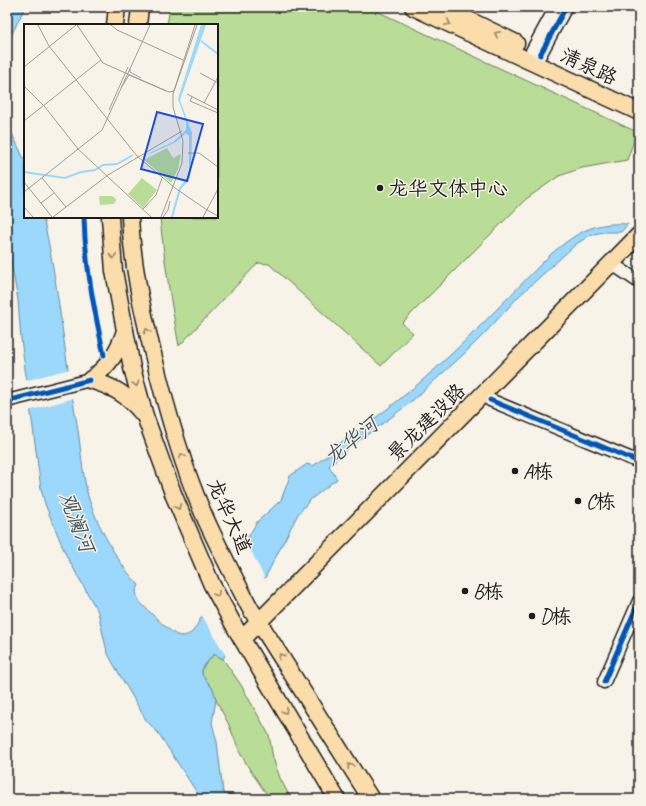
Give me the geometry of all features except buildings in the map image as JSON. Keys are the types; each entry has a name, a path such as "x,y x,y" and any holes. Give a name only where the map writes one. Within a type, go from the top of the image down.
{"main road":[{"path":"115,24 117,7"},
{"path":"138,24 140,7"},
{"name":"清泉路","path":"413,7 639,112"},
{"name":"清泉路","path":"442,7 639,101"},
{"path":"110,218 114,271 124,331 145,416 171,490 200,559 242,638 337,799"},
{"name":"龙华大道","path":"130,218 138,288 164,396 179,447 203,513 250,608 371,799"},
{"name":"景龙建设路","path":"242,638 262,626 490,400 615,266 639,235"},
{"name":"景龙建设路","path":"262,626 615,266 639,248"},
{"path":"90,380 103,370 118,350 124,331"},
{"path":"90,380 114,388 123,393 145,416"}],"street":[{"path":"536,53 556,7"},
{"path":"536,53 566,7"},
{"path":"615,266 639,282"},
{"path":"7,401 90,380"},
{"path":"490,400 639,462"},
{"path":"604,682 639,601"}],"green space":[{"name":"龙华文体中心","path":"170,7 368,7 637,132 627,160 582,168 559,176 526,199 402,323 413,333 381,366 269,264 258,263 179,346 168,282 160,218 218,218 218,24 167,24"},
{"path":"213,655 223,659 241,685 269,735 273,758 280,778 291,799 270,799 240,753 229,725 216,700 213,689 202,675 204,666"}],"water":[{"path":"7,7 25,7 9,40 12,42 7,53"},
{"path":"7,123 24,159 24,218 43,218 49,243 88,496 102,531 109,544 131,577 139,585 136,592 137,598 163,625 179,636 184,636 194,630 257,522 281,500 290,476 307,464 313,466 328,455 327,452 373,420 418,384 469,337 551,254 569,240 586,230 595,227 628,224 621,232 603,232 590,235 575,245 519,296 464,354 413,400 350,447 329,466 337,479 310,500 298,514 223,659 213,655 202,670 202,675 213,689 216,700 212,723 217,742 223,792 224,794 233,794 235,799 201,799 159,734 146,720 107,652 98,612 66,555 45,504 41,489 21,339 18,300 9,252 7,208"}],"pier":[{"path":"70,369 74,398 28,411 24,381"},
{"path":"245,539 266,581 226,656 201,614"}],"cycle path":[{"path":"540,55 566,7"},
{"path":"84,218 88,269 104,355"},
{"path":"7,401 90,380"},
{"path":"490,400 639,462"},
{"path":"604,682 639,601"}],"place":[{"name":"龙华文体中心","path":"380,188"},
{"name":"A栋","path":"515,471"},
{"name":"C栋","path":"578,501"},
{"name":"B栋","path":"465,591"},
{"name":"D栋","path":"532,616"}],"water label":[{"name":"龙华河","path":"351,441"},
{"name":"观澜河","path":"77,522"}]}
